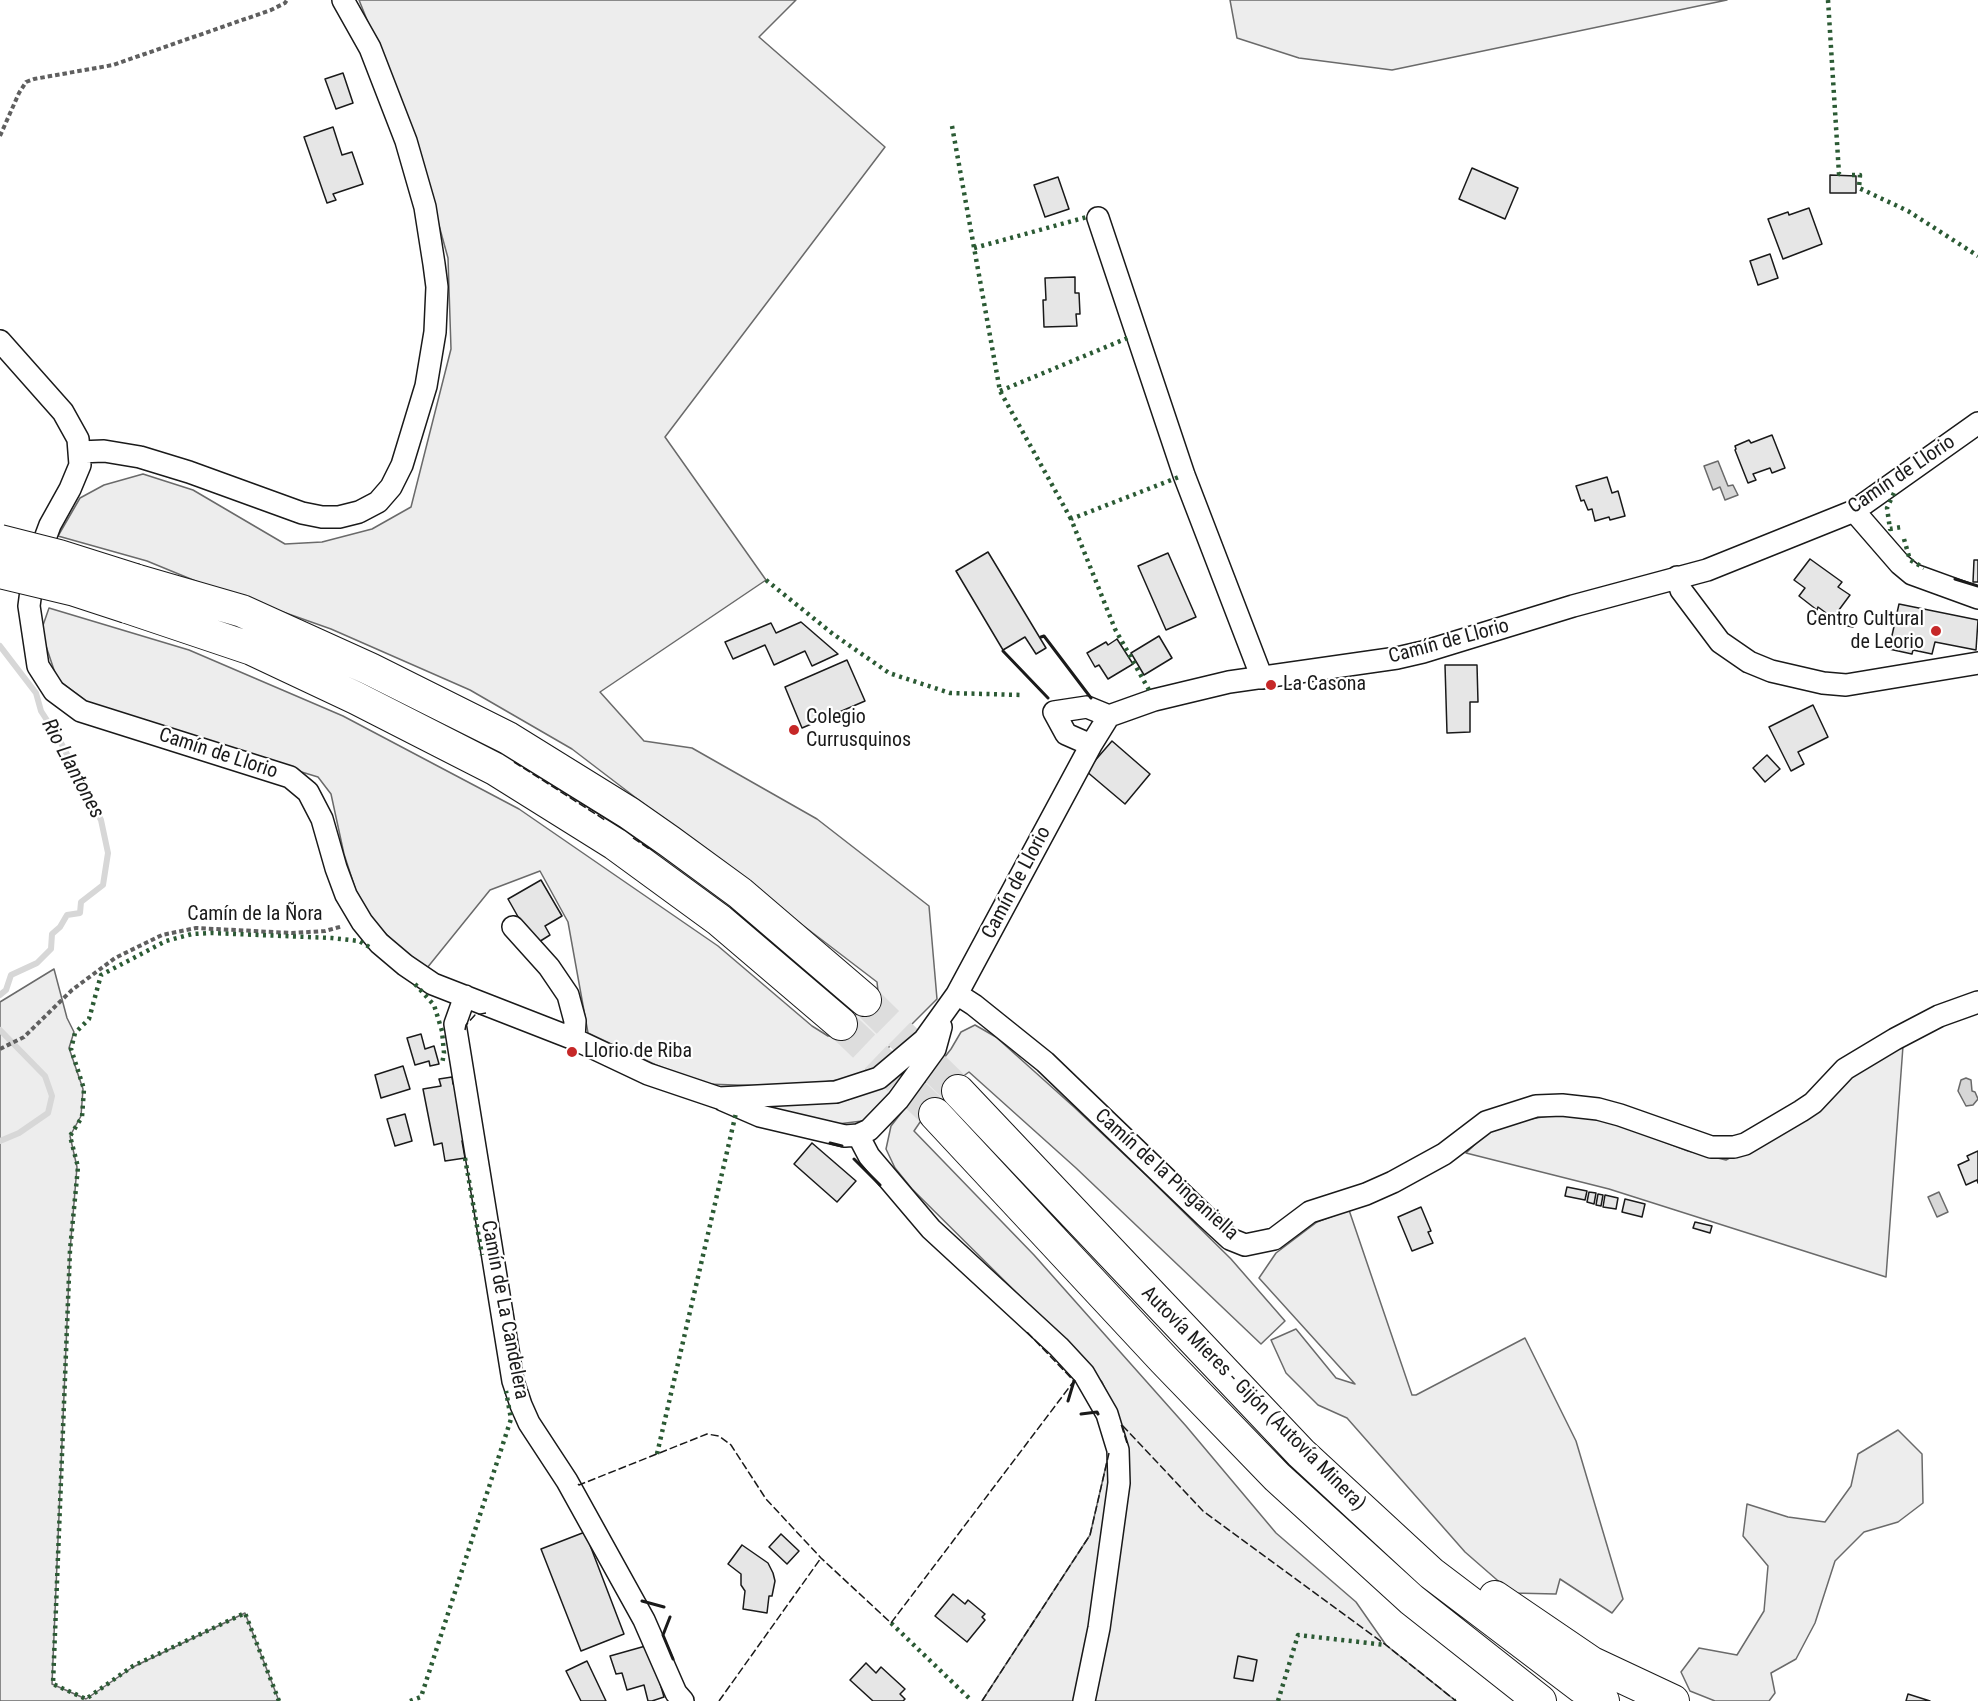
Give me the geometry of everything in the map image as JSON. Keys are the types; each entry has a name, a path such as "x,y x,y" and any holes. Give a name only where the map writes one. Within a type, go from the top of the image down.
{"highway":[{"path":"0,541 59,555 131,593 356,698 495,769 615,844 711,913 841,1024"},
{"path":"0,572 75,590 131,593 242,611 370,669 508,738 629,813 740,893 865,1000"},
{"name":"Autovía Mieres - Gijón (Autovía Minera)","path":"958,1091 1301,1453 1431,1573 1603,1701"},
{"name":"Autovía Mieres - Gijón (Autovía Minera)","path":"935,1114 1277,1477 1412,1600 1540,1701"},
{"path":"1301,1453 1440,1560 1592,1663 1673,1701"},
{"path":"1277,1477 1400,1610 1506,1701"}],"street":[{"path":"79,452 104,452 140,457 189,472 302,513 322,517 339,517 359,512 378,501 390,487 402,465 426,386 435,332 436,276 425,207 406,141 370,48 343,0"},
{"path":"1098,218 1184,475 1262,678"},
{"name":"Camín de Llorio","path":"0,340 63,412 78,439 80,465 50,525 34,568 29,606 38,666 54,691 81,711 290,777 308,792 322,819 346,895 362,922 379,942 405,965 433,984 574,1039 648,1074 719,1098 760,1116 845,1136 858,1135 869,1130 898,1100 935,1049 945,1011"},
{"name":"Camín de Llorio","path":"719,1098 836,1092 879,1078 924,1040 957,994 1091,745 1109,716 1154,700 1229,682 1397,658 1423,652 1573,606 1707,570 1854,511 1978,423"},
{"path":"1854,511 1912,574 1978,598"},
{"path":"1677,577 1681,590 1720,642 1741,657 1771,671 1823,683 1846,685 1978,663"},
{"path":"1091,745 1066,734 1054,712 1087,706 1109,716"},
{"path":"513,927 549,967 568,995 575,1021 574,1039"},
{"name":"Camín de la Pinganiella","path":"957,994 1045,1062 1230,1239 1245,1245 1274,1239 1310,1212 1366,1194 1393,1182 1444,1154 1486,1122 1536,1106 1562,1105 1598,1109 1711,1147 1734,1147 1744,1144 1813,1103 1845,1069 1939,1016 1978,1002"},
{"name":"Camín de La Candelera","path":"465,996 455,1024 513,1381 529,1423 567,1481 644,1620 676,1693 682,1701"},
{"path":"858,1135 869,1156 932,1230 1059,1347 1084,1374 1107,1414 1118,1450 1119,1483 1099,1628 1084,1701"}],"path":[{"path":"0,136 26,82 113,65 271,10 287,0"},
{"name":"Camín de la Ñora","path":"2,1049 24,1037 72,990 115,958 149,940 177,930 196,928 292,933 325,931 362,922"}],"shaded area":[{"path":"359,0 796,0 759,37 885,147 665,437 766,580 600,692 644,741 692,748 817,819 929,906 937,999 859,1077 817,1083 767,1086 705,1084 656,1065 588,1033 568,922 540,871 490,890 427,968 397,945 374,922 356,891 344,854 331,794 318,777 98,710 57,679 41,631 49,608 189,650 343,716 519,809 718,946 812,1026 828,1036 837,1035 878,991 877,982 572,749 470,690 331,629 198,582 147,561 58,536 80,498 104,485 143,474 193,490 285,544 322,542 372,529 411,507 451,349 448,258 416,142"},
{"path":"1230,0 1727,0 1392,70 1299,58 1237,38"},
{"path":"1718,461 1728,486 1733,485 1738,495 1725,500 1720,487 1713,490 1704,466"},
{"path":"54,969 67,1018 74,1032 69,1048 83,1089 81,1116 70,1136 77,1167 70,1251 52,1684 86,1699 133,1667 245,1613 279,1701 0,1701 0,1002"},
{"path":"975,1025 996,1037 1146,1175 1231,1259 1285,1321 1261,1344 1076,1168 969,1072 955,1082 946,1101 931,1106 914,1131 1034,1255 1186,1426 1276,1533 1356,1602 1386,1645 1456,1701 1092,1701 1109,1624 1129,1467 1127,1445 1121,1424 1102,1382 1042,1318 912,1189 895,1168 886,1149 891,1126 951,1049 961,1032"},
{"path":"1903,1046 1886,1277 1609,1189 1466,1153 1488,1132 1511,1122 1549,1116 1589,1115 1688,1151 1726,1160 1794,1123 1847,1073"},
{"path":"909,1067 886,1104 862,1121 838,1124 755,1105 836,1101 858,1096 884,1085"},
{"path":"1966,1078 1971,1080 1972,1091 1978,1099 1973,1105 1966,1106 1958,1091 1961,1080"},
{"path":"1939,1192 1948,1212 1937,1217 1928,1197"},
{"path":"1349,1210 1412,1395 1416,1395 1525,1338 1576,1441 1623,1599 1612,1613 1560,1579 1556,1594 1512,1593 1465,1552 1347,1418 1318,1405 1286,1373 1271,1340 1296,1329 1336,1378 1355,1384 1259,1278 1276,1253 1317,1222"},
{"path":"1898,1430 1922,1454 1923,1503 1898,1522 1864,1532 1835,1561 1815,1623 1796,1659 1771,1673 1775,1693 1769,1701 1715,1701 1690,1691 1681,1672 1699,1648 1737,1655 1764,1611 1768,1566 1743,1536 1747,1504 1788,1517 1825,1522 1851,1486 1858,1454"},
{"path":"1111,1444 1113,1458 1102,1560 1074,1701 982,1701 1090,1535"}],"building":[{"path":"343,73 353,103 336,109 325,79"},
{"path":"333,127 342,155 352,152 363,184 333,194 336,200 327,203 304,137"},
{"path":"1472,168 1518,188 1505,219 1459,199"},
{"path":"1830,175 1856,176 1856,193 1830,193"},
{"path":"1058,177 1069,209 1045,217 1034,185"},
{"path":"1809,208 1822,244 1783,259 1768,219"},
{"path":"1770,254 1778,278 1758,285 1750,261"},
{"path":"1075,277 1075,293 1079,293 1080,314 1076,314 1077,326 1044,327 1045,278"},
{"path":"1772,435 1785,468 1772,473 1770,468 1753,474 1756,480 1748,483 1735,446"},
{"path":"1607,477 1612,493 1618,491 1625,516 1595,521 1592,509 1588,510 1584,500 1581,501 1576,486"},
{"path":"988,552 1046,648 1036,654 1025,637 1003,650 956,571"},
{"path":"1168,553 1196,617 1166,630 1138,566"},
{"path":"1810,559 1842,582 1838,587 1850,595 1833,618 1818,607 1817,610 1799,596 1805,588 1794,580"},
{"path":"1974,560 1978,560 1978,582 1973,582"},
{"name":"Centro Cultural de Leorio","path":"1899,604 1978,620 1976,650 1935,642 1932,654 1913,650 1912,654 1889,649"},
{"path":"1845,615 1856,618 1853,627 1842,625"},
{"path":"801,622 838,654 812,666 805,651 774,665 765,645 733,659 725,642 771,623 776,633"},
{"path":"1159,636 1172,658 1144,675 1131,653"},
{"path":"1117,639 1133,664 1108,679 1099,665 1095,667 1087,653 1106,642 1108,645"},
{"path":"847,660 865,701 802,728 785,687"},
{"path":"1445,665 1477,665 1478,702 1470,702 1470,732 1447,733"},
{"path":"1813,705 1828,737 1798,752 1804,764 1791,771 1769,727"},
{"path":"1112,741 1150,774 1125,804 1086,771"},
{"path":"1767,755 1780,769 1765,782 1753,768"},
{"path":"541,880 562,916 545,926 550,935 534,945 508,899"},
{"path":"421,1034 425,1049 434,1046 439,1064 430,1066 429,1061 415,1065 407,1038"},
{"path":"403,1066 410,1089 381,1098 375,1075"},
{"path":"452,1077 453,1084 457,1083 467,1139 462,1141 465,1158 445,1161 442,1143 434,1145 423,1089 441,1086 439,1079"},
{"path":"405,1114 412,1141 395,1146 387,1119"},
{"path":"812,1143 856,1181 837,1202 794,1164"},
{"path":"1978,1151 1978,1183 1977,1180 1966,1185 1958,1165 1969,1160 1967,1156"},
{"path":"1567,1187 1587,1191 1585,1200 1565,1196"},
{"path":"1589,1192 1596,1193 1594,1204 1587,1202"},
{"path":"1598,1194 1603,1195 1601,1206 1596,1205"},
{"path":"1605,1195 1618,1198 1616,1209 1603,1207"},
{"path":"1625,1199 1645,1204 1642,1217 1622,1212"},
{"path":"1421,1207 1431,1231 1428,1232 1433,1243 1412,1251 1398,1217"},
{"path":"1695,1222 1712,1226 1710,1233 1693,1228"},
{"path":"585,1532 624,1634 581,1651 541,1549"},
{"path":"781,1534 799,1551 787,1564 769,1547"},
{"path":"742,1545 768,1563 773,1573 775,1581 772,1596 769,1596 767,1613 743,1609 745,1591 741,1585 741,1574 728,1564"},
{"path":"953,1594 965,1604 968,1600 985,1614 982,1617 985,1620 967,1642 935,1616"},
{"path":"649,1645 664,1697 652,1701 648,1701 644,1685 627,1690 622,1673 616,1674 610,1656"},
{"path":"1238,1656 1257,1660 1253,1681 1234,1678"},
{"path":"587,1661 606,1701 581,1701 566,1671"},
{"path":"866,1663 876,1673 881,1667 905,1689 900,1694 905,1699 903,1701 873,1701 850,1680"},
{"path":"1908,1694 1930,1701 1906,1701"}],"waterway":[{"name":"Rio Llantones","path":"0,646 36,693 41,711 59,739 101,820 108,853 103,885 81,902 80,913 67,915 60,927 52,934 51,949 37,963 11,975 6,990 0,995"},
{"name":"Rio Llantones","path":"0,1030 45,1076 52,1096 48,1113 19,1133 0,1141"}],"tunnel":[{"path":"865,1000 958,1091"},
{"path":"841,1024 935,1114"}],"hedge":[{"path":"1828,0 1839,174 1843,174"},
{"path":"952,126 1000,391 1071,519"},
{"path":"1852,175 1860,175 1859,188 1908,211 1978,256"},
{"path":"974,248 1087,217"},
{"path":"1000,391 1130,337"},
{"path":"1149,690 1115,629 1071,519 1179,477"},
{"path":"1894,493 1887,508 1890,529 1902,527"},
{"path":"1904,539 1910,560 1924,568"},
{"path":"766,580 833,634 889,673 950,693 1022,695"},
{"path":"279,1701 245,1613 133,1666 86,1699 53,1684 70,1250 78,1167 70,1136 82,1117 84,1089 71,1049 75,1033 89,1019 101,975 166,941 192,934 211,933 332,938 359,941 371,948"},
{"path":"415,984 434,1005 442,1031 444,1053 442,1064"},
{"path":"657,1454 736,1113"},
{"path":"465,1158 482,1255"},
{"path":"410,1701 421,1697 511,1419 506,1391"},
{"path":"891,1623 972,1701"},
{"path":"1278,1701 1298,1635 1386,1645"}],"fence":[{"path":"514,762 605,820"},
{"path":"633,838 651,850"},
{"path":"465,1030 466,1025 475,1015 486,1013"},
{"path":"578,1484 707,1434 719,1436 731,1445 766,1499 821,1558 891,1623 1074,1381 1026,1331"},
{"path":"1127,1443 1121,1424 1203,1511 1386,1645 1456,1701"},
{"path":"982,1701 1090,1535 1109,1453"},
{"path":"719,1701 821,1558"}],"wall":[{"path":"1955,579 1978,586"},
{"path":"1041,637 1044,636 1091,698"},
{"path":"1003,651 1048,698"},
{"path":"830,1143 842,1146"},
{"path":"854,1159 880,1185"},
{"path":"1068,1401 1074,1381"},
{"path":"1081,1414 1097,1412 1098,1414"},
{"path":"642,1601 664,1607"},
{"path":"670,1617 663,1635 673,1659"}],"place":[{"name":"Centro Cultural de Leorio","path":"1936,631"},
{"name":"La Casona","path":"1271,685"},
{"name":"Colegio Currusquinos","path":"794,730"},
{"name":"Llorio de Riba","path":"572,1052"}]}
